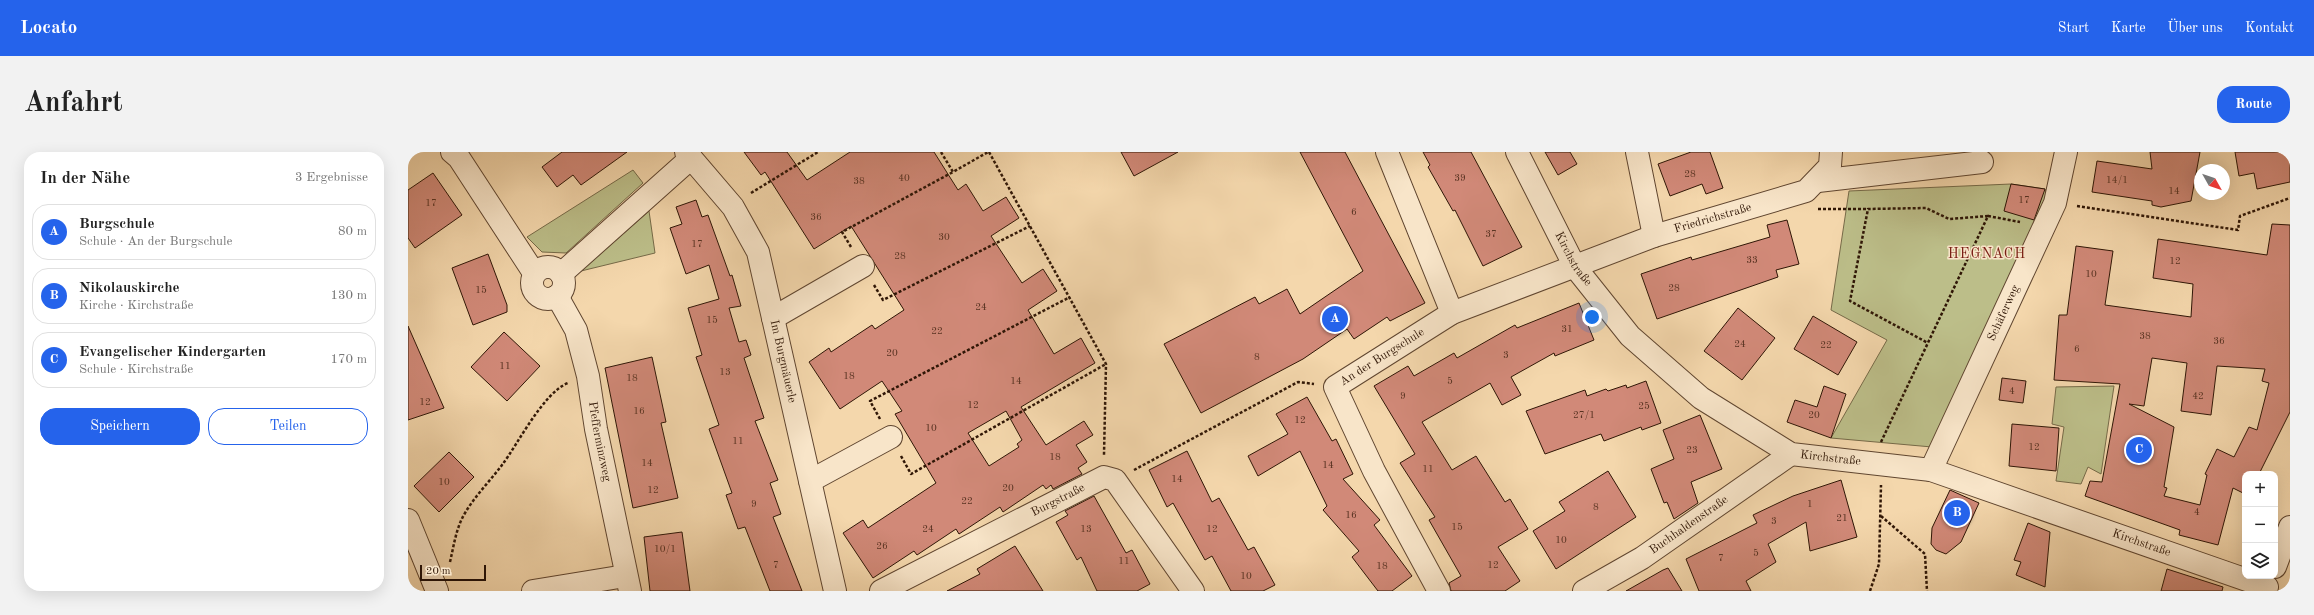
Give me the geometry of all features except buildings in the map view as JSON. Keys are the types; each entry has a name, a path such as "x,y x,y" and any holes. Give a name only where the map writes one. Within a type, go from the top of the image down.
{"street":[{"path":"452,152 459,158 534,273"},
{"path":"1387,152 1452,313"},
{"name":"Kirchstraße","path":"1517,152 1575,267 1630,336 1701,398 1791,454 1880,453 2268,585"},
{"path":"1637,152 1654,236"},
{"name":"Friedrichstraße","path":"1575,267 1654,236 1806,191 1818,181 1830,166 1830,152"},
{"name":"Schäferweg","path":"1931,470 2055,203 2066,152"},
{"path":"561,274 688,155"},
{"name":"Im Burgmäuerle","path":"688,155 733,207 758,252 835,591"},
{"path":"1818,181 1982,162"},
{"path":"549,266 557,269 561,274 564,281 562,289 557,296 550,299 537,295 531,282 534,273 540,268 549,266"},
{"path":"773,318 863,266"},
{"name":"An der Burgschule","path":"1439,591 1374,471 1335,387 1452,313 1575,267"},
{"name":"Pfefferminzweg","path":"557,296 576,330 588,376 596,429 628,583"},
{"path":"810,480 891,437"},
{"name":"Buchhaldenstraße","path":"1584,591 1642,558 1791,454"},
{"path":"1109,478 1193,591"},
{"name":"Burgstraße","path":"881,591 1109,478"},
{"path":"408,520 437,591"},
{"path":"2278,559 2290,527"},
{"path":"533,591 628,583"}],"path":[{"path":"733,207 761,185 818,152"},
{"path":"941,152 953,172"},
{"path":"863,266 842,232 989,152 1106,364 1109,478 1298,382 1335,387"},
{"path":"2055,203 2238,230 2240,216 2290,198"},
{"path":"1846,210 1926,208 1949,219 1988,216 2020,222"},
{"path":"1868,209 1850,302 1928,343"},
{"path":"1870,591 1880,564 1880,453 1928,343 1988,216"},
{"path":"883,300 1030,226"},
{"path":"870,401 1070,297"},
{"path":"911,474 1106,364"},
{"path":"437,591 448,575 456,532 465,513 503,464 528,424 562,386"},
{"path":"1880,515 1925,554 1927,591"}],"green space":[{"path":"633,170 643,183 566,253 542,252 527,237"},
{"path":"2011,184 2045,189 2050,206 1932,447 1831,438 1887,340 1831,310 1849,191"},
{"path":"649,211 655,253 581,271"},
{"path":"2114,386 2101,474 2088,467 2081,484 2056,481 2064,427 2052,424 2056,387"}],"place":[{"name":"Burgschule","path":"1335,319"},
{"name":"Evangelischer Kindergarten","path":"2139,450"},
{"name":"Nikolauskirche","path":"1957,513"}],"district":[{"name":"HEGNACH","path":"1987,254"}]}
